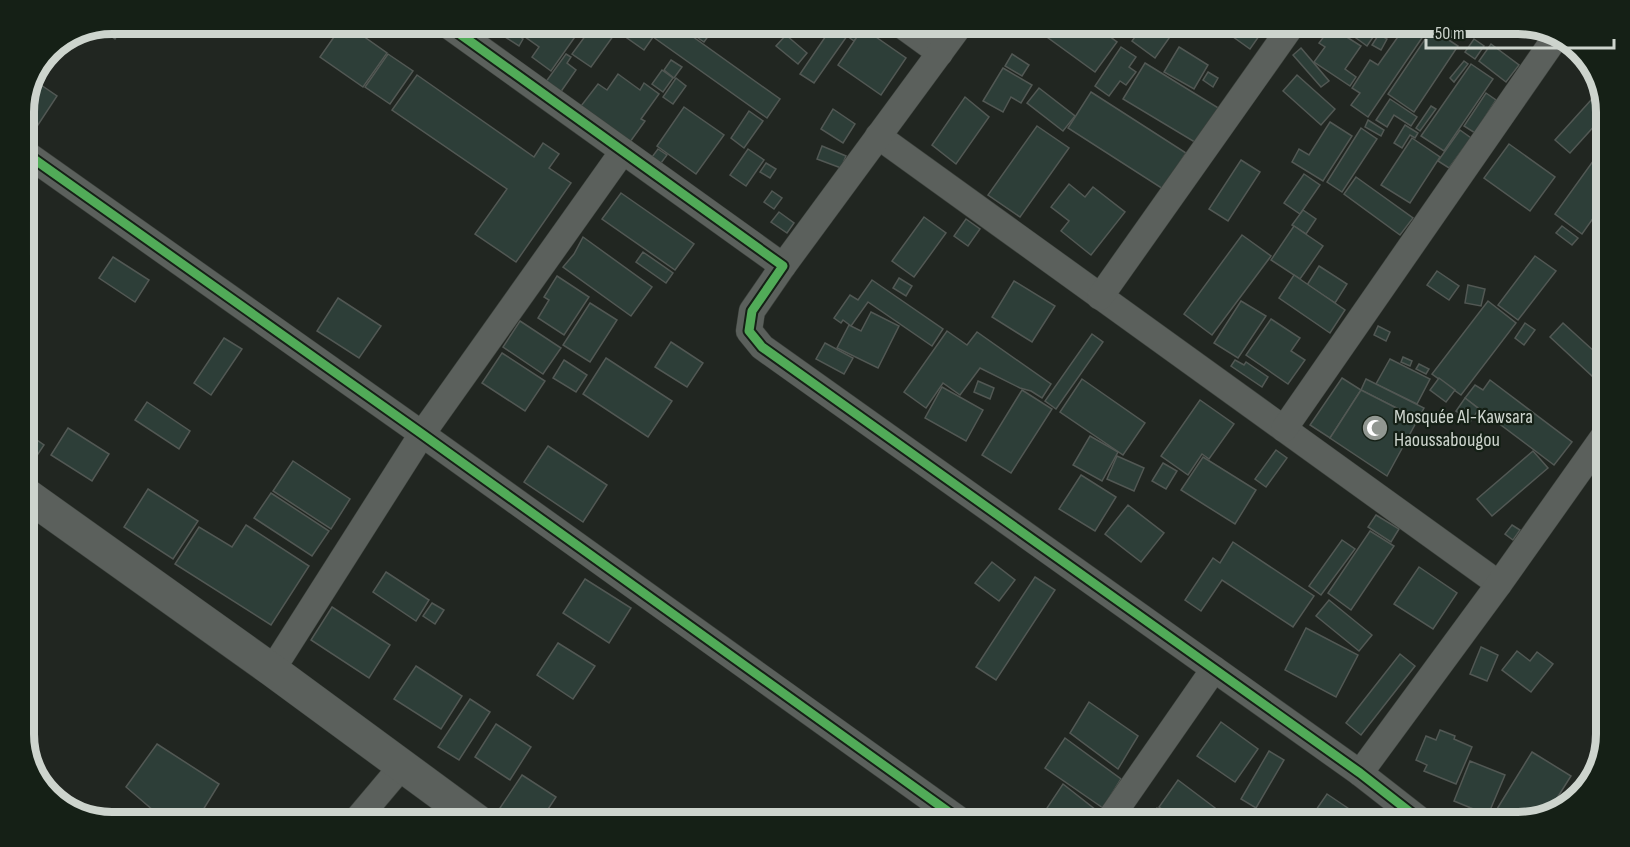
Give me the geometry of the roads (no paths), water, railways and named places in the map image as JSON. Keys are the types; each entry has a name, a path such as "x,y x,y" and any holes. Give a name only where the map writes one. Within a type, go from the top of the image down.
{"street":[{"path":"461,35 783,266"},
{"path":"915,35 940,53"},
{"path":"953,35 783,266 752,312 748,331 762,346 1360,773 1410,812"},
{"path":"1100,297 1285,35"},
{"path":"1284,429 1552,43"},
{"path":"878,136 1499,584"},
{"path":"272,670 422,434 623,151"},
{"path":"35,160 949,812"},
{"path":"1360,773 1596,448"},
{"path":"35,501 272,670 465,812"},
{"path":"1115,812 1214,669"},
{"path":"363,812 402,766"}],"place":[{"name":"Mosquée Al-Kawsara Haoussabougou","path":"1375,428"}]}
